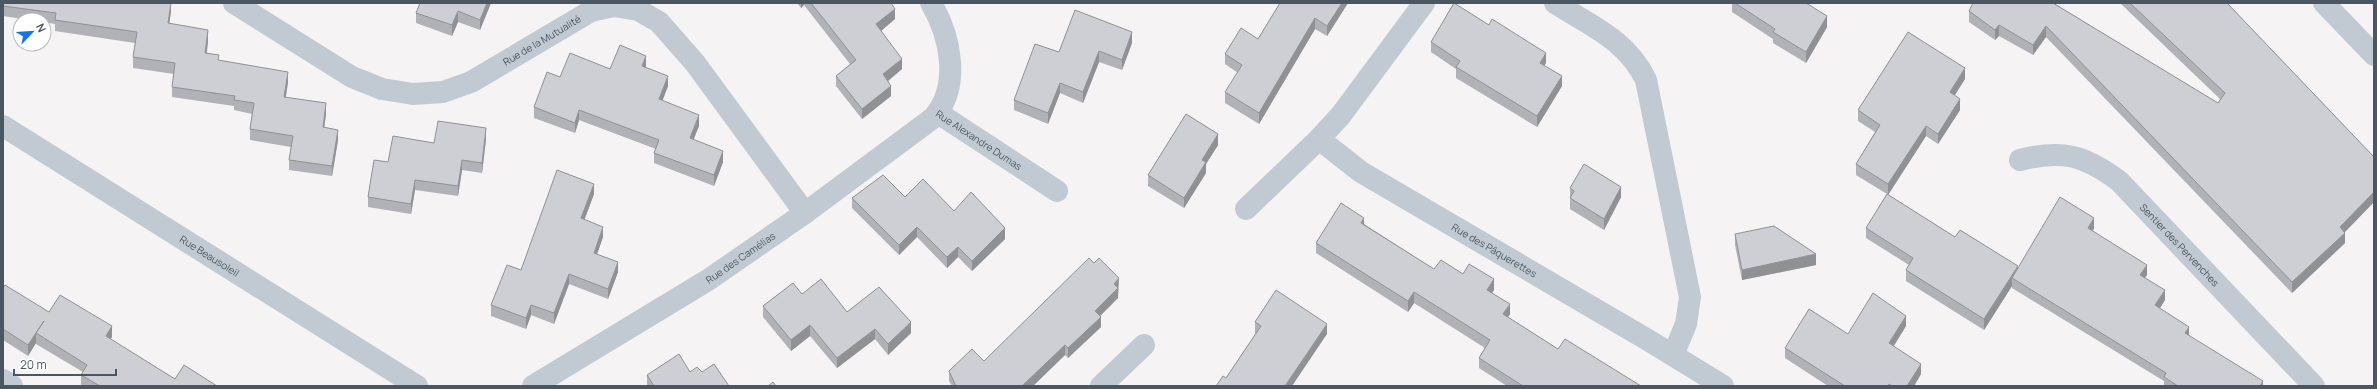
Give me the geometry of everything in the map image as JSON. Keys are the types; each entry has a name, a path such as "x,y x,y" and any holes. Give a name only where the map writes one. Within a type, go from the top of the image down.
{"street":[{"name":"Rue de la Mutualité","path":"234,3 358,80 382,90 413,94 443,92 471,82 591,11 614,6 638,10 659,22 690,57 805,213"},
{"name":"Rue Alexandre Dumas","path":"931,3 943,28 950,65 948,89 938,113 1057,191"},
{"path":"1246,209 1319,140 1341,115 1424,3"},
{"path":"1555,3 1626,49 1637,63 1646,80 1690,297 1686,324 1673,355"},
{"path":"2324,3 2374,55"},
{"name":"Rue des Camélias","path":"533,386 695,288 805,213 918,131 938,113"},
{"name":"Rue Beausoleil","path":"3,126 417,386"},
{"name":"Rue des Pâquerettes","path":"1319,140 1361,172 1673,355 1723,386"},
{"name":"Sentier des Pervenches","path":"2020,160 2049,153 2062,154 2094,165 2119,181 2314,386"},
{"path":"1101,386 1144,345"},
{"path":"3,380 12,386"}],"building":[{"path":"3,3 171,3 168,23 208,30 205,53 219,55 218,60 288,72 284,97 326,103 323,127 338,130 332,166 289,160 293,136 250,129 254,103 234,100 235,96 172,87 175,63 133,57 137,32 55,20 56,13 3,6"},
{"path":"420,3 487,3 480,20 458,11 452,25 416,13"},
{"path":"811,3 891,3 895,9 876,24 902,59 883,74 891,86 862,109 836,76 856,60"},
{"path":"1280,3 1342,3 1327,26 1315,18 1259,113 1225,92 1242,65 1225,54 1241,28 1258,39"},
{"path":"1454,3 1489,25 1492,19 1546,53 1540,63 1562,76 1537,116 1456,67 1460,61 1431,42"},
{"path":"1735,3 1806,3 1827,16 1806,52 1773,32 1775,29"},
{"path":"1973,3 2053,3 2218,103 2225,93 2130,3 2227,3 2374,157 2374,192 2340,227 2345,233 2292,282 2046,26 2033,45 1999,25 1995,30 1969,11"},
{"path":"1075,10 1132,32 1122,60 1099,51 1083,92 1060,83 1048,113 1014,100 1035,44 1059,52"},
{"path":"1908,32 1965,68 1950,92 1960,99 1938,134 1926,126 1888,184 1856,164 1880,125 1858,110"},
{"path":"620,45 646,56 642,66 668,76 659,99 699,115 690,138 723,151 714,175 654,153 659,140 579,110 575,123 534,107 547,72 560,77 570,53 610,69"},
{"path":"1186,114 1218,134 1202,160 1206,162 1184,198 1148,175"},
{"path":"438,121 486,128 482,163 462,160 458,186 415,180 411,204 368,197 374,160 388,162 393,136 434,143"},
{"path":"1584,164 1621,187 1604,219 1570,198 1574,191 1570,188"},
{"path":"557,170 594,184 581,218 603,227 594,253 618,262 608,289 569,274 554,313 531,305 526,318 491,305 507,265 521,270"},
{"path":"883,175 905,197 923,179 954,211 971,192 1005,228 972,261 958,247 947,257 917,227 899,245 852,198"},
{"path":"1887,194 1955,237 1960,230 2018,266 1984,319 1906,270 1913,258 1866,228"},
{"path":"2060,197 2094,218 2088,228 2147,265 2140,275 2165,290 2155,305 2189,327 2185,333 2263,381 2260,386 2178,386 2164,377 2166,373 2012,278"},
{"path":"1341,203 1364,218 1361,223 1434,269 1441,260 1463,274 1469,264 1494,279 1487,290 1510,304 1503,314 1558,349 1565,339 1641,386 1523,386 1479,358 1490,340 1414,292 1408,301 1316,243"},
{"path":"1774,226 1816,254 1742,270 1735,234"},
{"path":"1089,258 1094,263 1099,258 1119,278 1114,284 1118,288 1095,311 1101,317 1068,348 1065,345 1022,386 956,386 949,371 972,349 984,361"},
{"path":"821,279 847,312 879,287 911,322 888,344 875,329 837,358 810,325 791,340 763,306 793,283 802,294"},
{"path":"5,285 49,312 60,295 112,326 106,336 175,379 184,365 217,386 100,386 81,375 87,365 36,333 28,345 3,329 3,288"},
{"path":"1276,290 1327,324 1285,386 1216,386 1223,376 1226,378 1261,326 1255,322"},
{"path":"1873,293 1906,316 1889,343 1921,364 1907,386 1892,386 1889,384 1888,386 1845,386 1785,348 1809,309 1848,334"},
{"path":"679,354 690,372 697,367 702,372 714,364 729,386 654,386 647,375"},
{"path":"773,382 776,386 768,386"}]}
